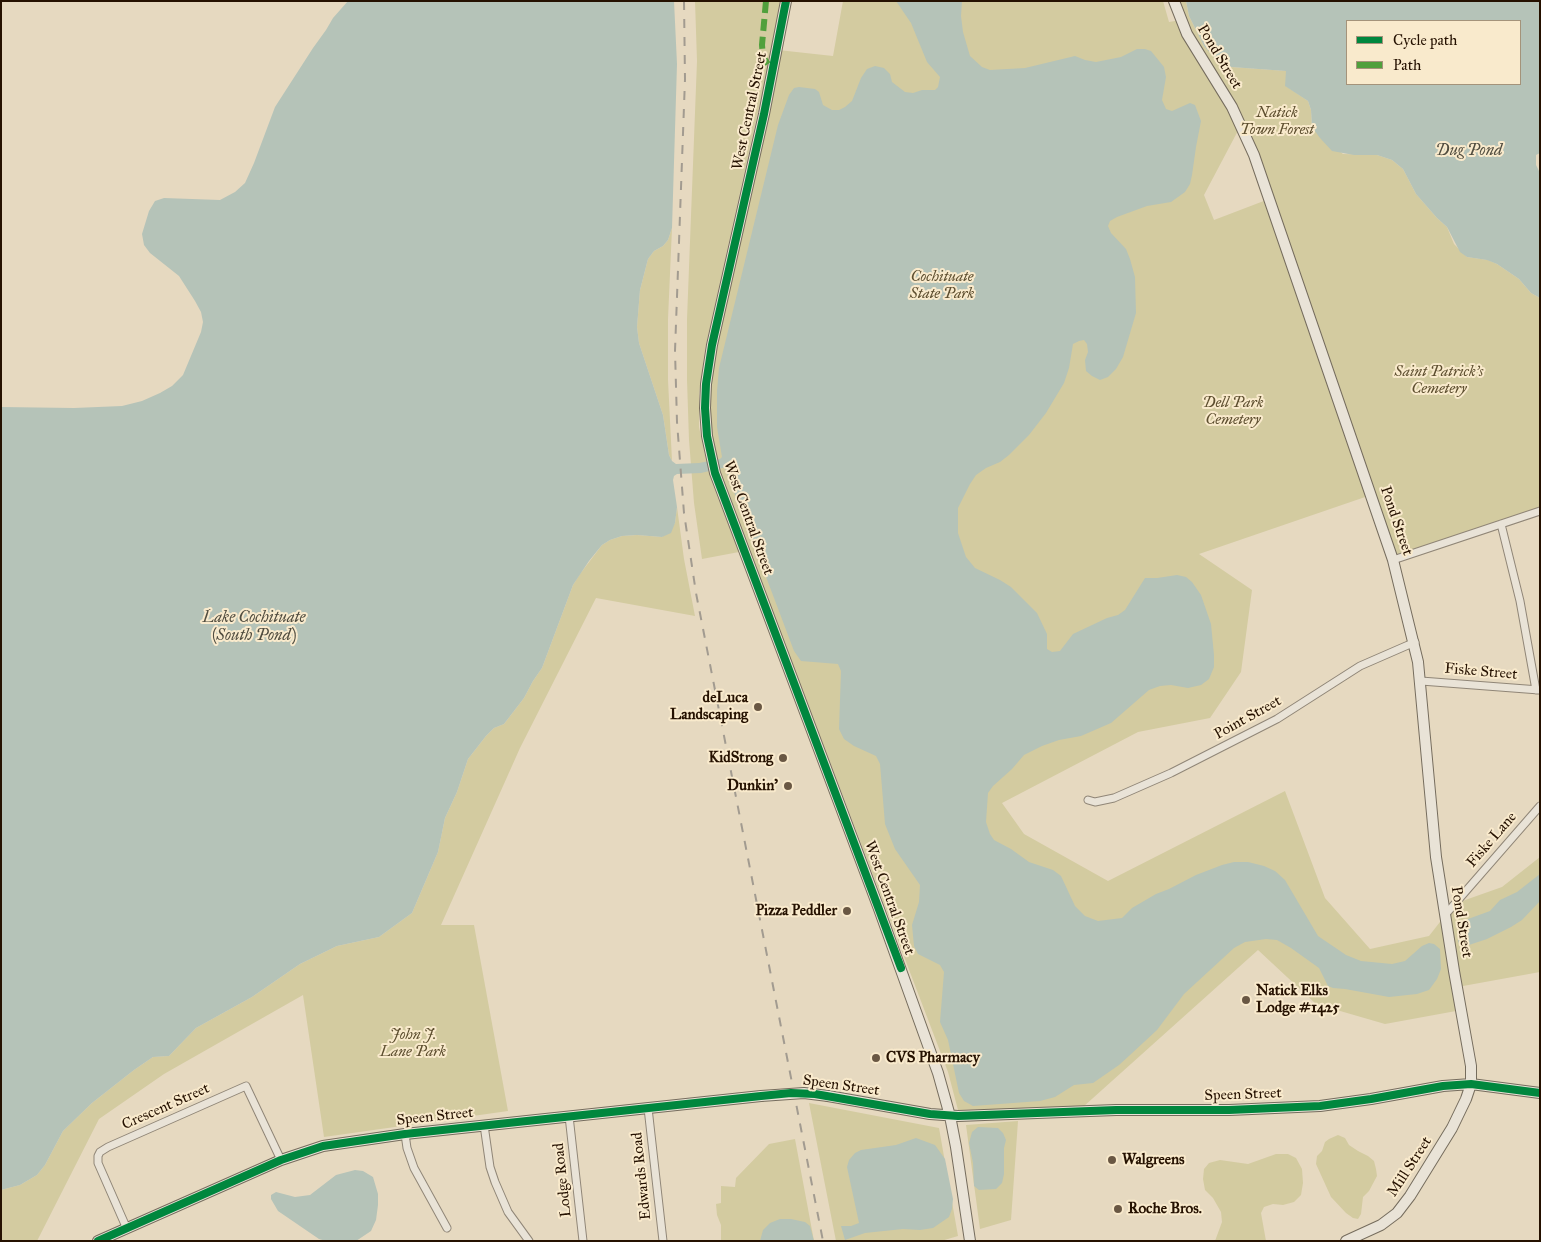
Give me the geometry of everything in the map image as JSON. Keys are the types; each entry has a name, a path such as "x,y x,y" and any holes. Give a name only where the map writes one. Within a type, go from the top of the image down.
{"street":[{"name":"West Central Street","path":"786,1 764,114 708,367 705,408 707,436 715,472 933,1058 950,1116 970,1241"},
{"name":"Pond Street","path":"1174,1 1187,34 1232,107 1254,155 1394,560 1415,642 1421,681 1436,857 1471,1066 1471,1084"},
{"path":"1394,560 1540,511"},
{"path":"1501,524 1522,610 1538,690"},
{"name":"Point Street","path":"1088,800 1095,802 1114,798 1171,773 1277,719 1360,666 1415,642"},
{"name":"Fiske Street","path":"1421,681 1538,690"},
{"name":"Fiske Lane","path":"1445,915 1540,806"},
{"name":"Speen Street","path":"98,1241 281,1160 323,1146 405,1134 761,1096 791,1093 828,1096 950,1116 1116,1110 1236,1110 1320,1106 1362,1101 1443,1086 1471,1084 1540,1093"},
{"name":"Mill Street","path":"1346,1241 1381,1225 1397,1213 1452,1128 1471,1084"},
{"name":"Crescent Street","path":"128,1229 98,1163 100,1152 108,1147 246,1086 281,1160"},
{"name":"Edwards Road","path":"648,1108 663,1241"},
{"name":"Lodge Road","path":"569,1116 583,1241"},
{"path":"484,1125 488,1157 495,1182 508,1212 529,1241"},
{"path":"405,1134 407,1148 414,1168 447,1228"}],"green space":[{"path":"695,1 780,1 769,63 705,349 699,394 699,427 707,465 739,552 702,559 694,503 687,380 687,319 697,61"},
{"name":"Cochituate State Park","path":"843,1 1163,1 1169,22 1181,20 1174,1 1186,1 1189,16 1204,46 1231,67 1287,71 1286,86 1308,101 1311,110 1312,127 1343,154 1377,155 1392,160 1403,169 1416,194 1447,227 1454,244 1467,257 1488,260 1497,264 1519,279 1531,293 1540,298 1540,511 1393,560 1371,495 1199,554 1252,590 1241,672 1210,718 1138,732 1002,803 1024,834 1108,881 1285,791 1325,898 1370,949 1429,936 1454,904 1502,887 1540,857 1540,972 1452,988 1456,1011 1385,1024 1316,1004 1258,950 1083,1107 958,1110 948,1072 735,513 713,463 706,384 778,50 833,56","holes":["1241,125 1269,199 1214,220 1204,195"]},
{"path":"672,228 668,319 668,380 672,461 669,455 663,415 639,343 637,327 640,290 648,259 654,251 663,246 668,240"},
{"name":"John J. Lane Park","path":"677,507 684,559 695,616 596,598 520,748 441,925 474,925 508,1111 324,1137 303,995 164,1074 99,1119 37,1241 1,1241 1,1190 20,1185 37,1175 45,1165 63,1131 92,1103 153,1057 169,1056 196,1028 252,997 300,964 337,946 379,937 412,913 438,852 445,818 457,792 468,759 494,728 504,724 524,698 542,668 573,585 580,574 602,545 610,540 622,536 637,535 662,537 675,523"},
{"path":"809,1103 939,1128 958,1236 941,1241 836,1241"},
{"path":"1018,1121 1011,1220 980,1229 966,1125"},
{"path":"1338,1135 1345,1138 1349,1145 1374,1161 1376,1169 1377,1176 1369,1191 1363,1197 1361,1214 1358,1219 1346,1213 1331,1197 1316,1164 1317,1156 1322,1151 1325,1142"},
{"path":"795,1139 814,1241 721,1241 721,1225 717,1215 716,1204 721,1203 721,1186 735,1187 736,1178 769,1144"},
{"path":"1276,1154 1288,1154 1296,1158 1302,1169 1303,1183 1301,1195 1294,1202 1264,1207 1261,1213 1266,1241 1215,1241 1222,1222 1221,1212 1213,1198 1205,1190 1204,1169 1209,1163 1220,1160 1248,1164"}],"water":[{"name":"Lake Cochituate (South Pond)","path":"348,1 674,1 677,64 672,228 668,240 663,246 654,251 648,259 640,290 637,327 639,343 663,415 669,455 676,464 699,463 722,457 717,427 719,368 778,125 789,95 794,88 815,89 819,92 823,105 832,110 839,110 852,101 861,78 867,69 875,66 884,68 890,74 892,82 905,92 913,93 922,90 935,90 938,87 940,77 927,62 911,23 896,1 962,1 963,32 970,56 982,67 990,70 1025,68 1075,56 1096,62 1121,57 1137,49 1151,51 1164,67 1166,77 1162,100 1166,109 1172,111 1190,103 1195,105 1201,121 1190,184 1185,192 1171,202 1147,206 1117,217 1110,221 1108,226 1111,233 1126,249 1135,277 1136,313 1123,357 1116,369 1108,377 1100,380 1086,371 1085,360 1088,352 1087,344 1084,340 1073,344 1064,383 1046,413 1029,435 1009,455 976,475 970,484 958,508 958,533 966,557 975,568 1011,587 1037,613 1047,634 1047,649 1052,652 1060,651 1073,634 1107,618 1118,615 1125,610 1145,578 1177,575 1186,577 1201,595 1211,624 1214,667 1209,679 1201,685 1188,688 1171,685 1160,686 1149,690 1111,723 1081,736 1059,740 1042,746 1024,755 988,793 986,822 994,840 1029,862 1053,870 1061,876 1075,906 1085,916 1098,921 1122,918 1132,908 1156,894 1222,865 1234,862 1248,862 1264,866 1275,871 1285,880 1318,936 1346,955 1361,961 1392,964 1405,961 1422,946 1429,943 1434,944 1440,949 1441,969 1429,990 1417,994 1389,997 1333,988 1328,986 1319,968 1277,940 1266,939 1245,942 1234,948 1184,994 1157,1030 1119,1065 1093,1083 1074,1085 1055,1097 1040,1101 973,1106 964,1101 959,1093 948,1040 940,1022 944,972 940,965 918,954 914,946 912,925 919,902 920,885 895,849 885,824 880,764 876,756 844,739 839,729 841,671 838,664 801,661 794,651 725,468 701,473 677,474 673,480 677,507 675,523 671,533 662,537 637,535 622,536 610,540 602,545 573,585 542,668 524,698 504,724 494,728 468,759 457,792 445,818 438,852 412,913 379,937 337,946 300,964 252,997 196,1028 169,1056 153,1057 92,1103 63,1131 45,1165 37,1175 20,1185 1,1190 1,407 74,408 122,406 142,401 160,393 172,386 183,375 201,332 203,322 201,312 179,276 150,253 144,245 142,234 149,211 155,201 164,198 220,200 235,192 245,183 275,107 333,18"},
{"name":"Dug Pond","path":"1186,1 1540,1 1540,153 1536,155 1536,165 1540,173 1540,298 1531,293 1519,279 1497,264 1487,260 1467,257 1460,252 1447,227 1416,194 1403,169 1392,160 1377,155 1354,155 1332,151 1312,127 1311,110 1308,101 1285,86 1286,71 1231,67 1220,64 1204,46 1189,16"},
{"path":"1540,874 1540,901 1522,920 1487,939 1466,946 1459,945 1458,940 1464,935 1465,923 1468,919 1490,911 1500,900 1517,892"},
{"path":"978,1127 998,1128 1006,1140 1004,1148 1004,1174 1002,1183 996,1189 979,1190 974,1186 973,1163 969,1143 972,1132"},
{"path":"916,1138 935,1145 945,1159 953,1199 949,1217 933,1228 865,1233 845,1240 841,1226 851,1226 859,1223 847,1167 849,1160 855,1153 861,1150 896,1145"},
{"path":"355,1170 363,1171 373,1177 378,1194 376,1220 371,1231 356,1241 326,1241 319,1239 278,1211 271,1199 271,1195 276,1192 295,1197 310,1195 336,1175"},
{"path":"780,1219 805,1222 810,1226 814,1241 760,1241 763,1230 770,1223"}],"railway":[{"path":"684,1 685,79 675,351 677,422 684,513 696,593 823,1241"}],"marked path":[{"path":"766,1 762,45 763,57 768,64"}],"cycle path":[{"path":"786,1 764,114 712,345 706,384 707,436 715,473 901,968"},
{"path":"98,1241 281,1160 323,1146 405,1134 761,1096 791,1093 815,1094 930,1114 958,1116 1116,1110 1229,1110 1320,1106 1443,1086 1471,1084 1540,1093"}],"place":[{"name":"deLuca Landscaping","path":"758,707"},
{"name":"KidStrong","path":"783,758"},
{"name":"Dunkin'","path":"788,786"},
{"name":"Pizza Peddler","path":"847,911"},
{"name":"Natick Elks Lodge #1425","path":"1246,1000"},
{"name":"CVS Pharmacy","path":"876,1058"},
{"name":"Walgreens","path":"1112,1160"},
{"name":"Roche Bros.","path":"1118,1209"}],"park label":[{"name":"Natick Town Forest","path":"1277,122"},
{"name":"Saint Patrick's Cemetery","path":"1439,380"},
{"name":"Dell Park Cemetery","path":"1233,412"}]}
